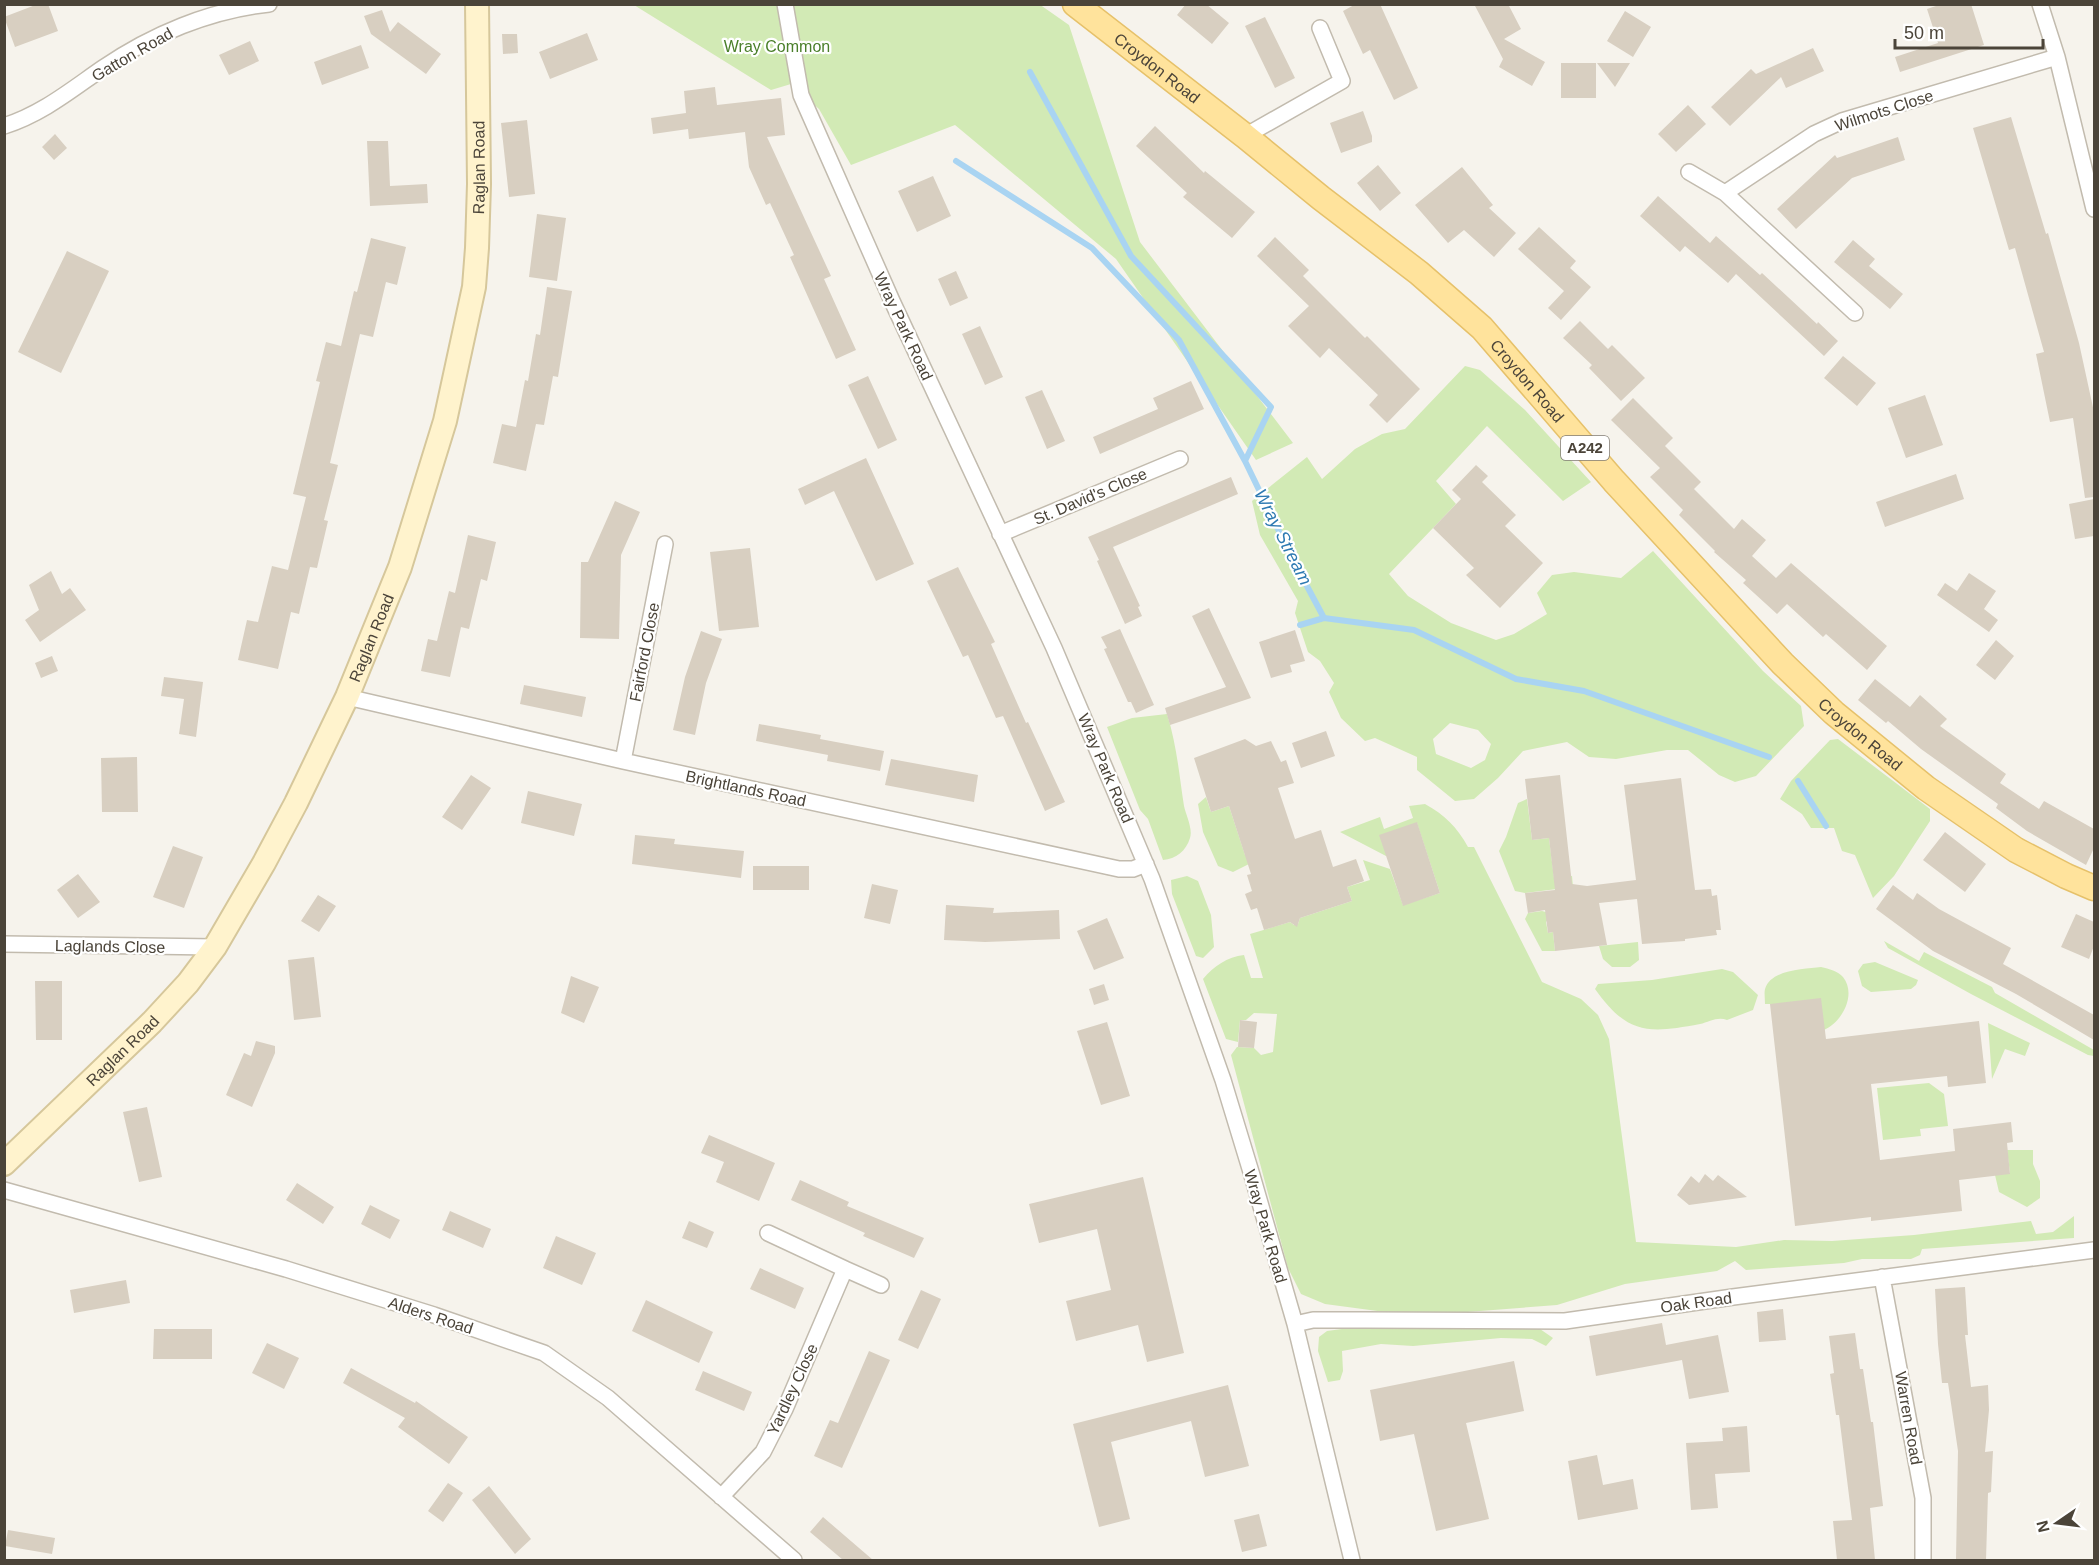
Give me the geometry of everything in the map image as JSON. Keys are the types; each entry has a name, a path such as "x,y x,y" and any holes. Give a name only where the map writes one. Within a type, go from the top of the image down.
{"main road":[{"name":"Croydon Road","path":"1075,4 1419,273 1482,328 1614,481 1783,664 1834,713 1926,788 2016,849 2049,868 2094,888"}],"street":[{"name":"Gatton Road","path":"4,126 40,112 105,67 172,30 233,10 269,4"},
{"name":"Raglan Road","path":"4,1164 152,1022 188,983 215,947 296,803 347,697 400,567 423,497 445,421 474,287 479,184 477,4"},
{"name":"Wray Park Road","path":"784,4 801,95 892,301 1089,729 1146,864 1223,1080 1295,1324 1352,1560"},
{"path":"2040,4 2056,57 2094,209"},
{"path":"1245,136 1342,81 1320,28"},
{"name":"Wilmots Close","path":"1725,193 1814,134 1842,121 2056,57"},
{"path":"1689,172 1725,193 1855,313"},
{"name":"St. David's Close","path":"1000,534 1180,459"},
{"name":"Fairford Close","path":"623,761 665,544"},
{"name":"Brightlands Road","path":"347,697 623,761 1119,869 1133,869 1146,864"},
{"name":"Laglands Close","path":"4,944 215,947"},
{"name":"Alders Road","path":"4,1190 286,1269 434,1315 544,1353 608,1398 794,1560"},
{"path":"768,1233 881,1285"},
{"name":"Oak Road","path":"1295,1324 1313,1320 1565,1322 1882,1277 2094,1250"},
{"name":"Yardley Close","path":"721,1497 763,1452 785,1409 845,1269"},
{"name":"Warren Road","path":"1882,1277 1923,1498 1923,1560"}],"green space":[{"name":"Wray Common","path":"1039,4 1069,25 1140,242 1293,443 1256,460 1116,259 955,125 851,165 819,109 791,84 771,90 634,5"},
{"path":"1465,366 1480,370 1525,410 1591,482 1563,501 1487,426 1436,481 1456,504 1389,574 1408,596 1451,623 1496,640 1514,634 1547,614 1537,593 1552,575 1574,572 1621,578 1653,551 1763,671 1801,706 1804,726 1756,776 1735,782 1719,775 1688,750 1667,750 1616,759 1589,757 1567,742 1523,751 1474,799 1455,801 1417,770 1417,757 1375,738 1365,741 1341,718 1329,692 1334,683 1320,661 1308,652 1295,613 1298,601 1260,535 1252,501 1307,457 1322,479 1355,449 1382,434 1405,429","holes":["1450,723 1478,730 1491,744 1485,760 1471,768 1436,754 1433,739"]},
{"path":"1167,714 1191,834 1186,847 1180,854 1163,860 1148,819 1140,810 1107,727 1132,718"},
{"path":"1838,739 1930,809 1930,821 1894,876 1873,898 1855,855 1842,851 1834,828 1811,828 1802,814 1780,799 1791,781 1830,740"},
{"path":"1206,797 1211,812 1229,806 1245,855 1253,862 1233,872 1218,866 1203,832 1198,804"},
{"path":"1527,799 1532,840 1549,838 1554,878 1572,876 1573,887 1525,893 1515,891 1499,851 1518,803"},
{"path":"1425,804 1450,822 1468,847 1474,847 1542,982 1581,999 1598,1015 1609,1039 1636,1242 1736,1247 1784,1240 1832,1241 1914,1235 2031,1221 2036,1234 2053,1232 2074,1216 2074,1238 1922,1249 1920,1255 1911,1259 1862,1259 1844,1263 1746,1270 1735,1261 1717,1271 1625,1284 1557,1305 1467,1312 1385,1312 1325,1304 1301,1294 1288,1268 1231,1055 1237,1047 1254,1048 1261,1055 1273,1052 1277,1014 1254,1013 1246,1020 1240,1020 1238,1042 1226,1039 1203,979 1221,963 1244,955 1251,978 1263,978 1250,934 1290,922 1294,925 1298,924 1300,918 1352,901 1347,887 1370,880 1363,860 1390,869 1403,905 1440,893 1417,823 1386,856 1340,832 1380,817 1384,829 1413,818 1409,806"},
{"path":"1187,876 1198,881 1211,915 1214,947 1203,958 1196,956 1172,894 1171,880"},
{"path":"1542,911 1553,914 1546,922 1548,933 1553,932 1555,951 1542,951 1525,919 1528,913"},
{"path":"1884,941 1919,961 1924,952 1992,987 1995,993 2094,1050 2094,1056 2088,1055 1971,994 1888,948"},
{"path":"1638,942 1639,960 1630,967 1612,967 1603,959 1599,946"},
{"path":"1875,962 1918,980 1916,985 1911,989 1871,992 1862,986 1858,971 1863,964"},
{"path":"1821,967 1841,975 1847,984 1846,1007 1831,1026 1824,1030 1770,1004 1765,1004 1765,989 1774,977 1789,971"},
{"path":"1722,969 1733,972 1758,995 1753,1010 1727,1020 1717,1019 1682,1027 1652,1029 1640,1027 1617,1015 1595,989 1598,984 1652,980"},
{"path":"1988,1023 2030,1043 2025,1056 2005,1049 1992,1079"},
{"path":"1929,1083 1944,1094 1948,1126 1920,1129 1921,1136 1883,1140 1877,1088"},
{"path":"2007,1150 2033,1150 2033,1164 2040,1181 2040,1198 2027,1207 1999,1192 1995,1175 2010,1173"},
{"path":"1364,1326 1514,1326 1540,1329 1553,1338 1546,1346 1532,1339 1501,1338 1413,1346 1381,1344 1342,1351 1343,1371 1340,1380 1328,1382 1318,1351 1319,1337 1327,1331"}],"building":[{"path":"38,4 48,4 58,31 15,47 4,17"},
{"path":"1186,4 1206,4 1229,23 1212,44 1177,15"},
{"path":"1356,4 1380,4 1418,88 1394,100 1370,50 1363,54 1343,11"},
{"path":"1474,4 1508,4 1521,29 1504,39 1545,62 1532,86 1499,67 1503,59"},
{"path":"1942,4 1971,4 1984,45 1900,72 1895,57 1938,43 1927,9"},
{"path":"382,10 390,32 398,22 441,54 426,74 371,34 364,16"},
{"path":"1625,11 1651,27 1633,57 1607,41"},
{"path":"1265,17 1295,78 1275,88 1245,26"},
{"path":"587,33 598,60 550,79 539,52"},
{"path":"502,34 517,34 518,53 503,54"},
{"path":"250,41 259,61 229,75 219,55"},
{"path":"361,45 369,68 322,85 314,62"},
{"path":"1813,48 1824,71 1786,88 1781,77 1730,126 1711,107 1751,69 1756,74"},
{"path":"1561,63 1596,63 1596,98 1561,98"},
{"path":"1597,63 1630,63 1615,87"},
{"path":"715,87 717,105 781,98 785,135 767,137 831,276 824,279 856,350 836,359 790,257 794,255 770,203 766,205 749,167 745,132 689,139 688,129 653,134 651,118 686,113 684,91"},
{"path":"1688,105 1706,124 1676,152 1658,134"},
{"path":"1363,111 1372,142 1341,153 1330,123"},
{"path":"2011,117 2046,234 2048,233 2079,343 2094,412 2094,497 2085,498 2073,418 2050,422 2036,354 2044,352 2015,248 2009,250 1973,128"},
{"path":"527,120 535,194 509,197 501,123"},
{"path":"1155,126 1204,173 1205,171 1255,212 1232,238 1183,197 1187,193 1136,146"},
{"path":"55,134 67,148 54,160 42,147"},
{"path":"1898,137 1905,160 1852,178 1796,229 1777,209 1835,155 1837,158"},
{"path":"367,141 388,141 390,186 427,184 428,203 370,206"},
{"path":"1378,165 1401,193 1380,211 1357,183"},
{"path":"1462,167 1493,205 1489,208 1516,233 1494,257 1464,230 1448,243 1415,205"},
{"path":"933,176 951,216 917,232 898,191"},
{"path":"1658,196 1710,243 1716,236 1760,275 1762,273 1838,341 1824,356 1736,274 1728,283 1685,246 1680,252 1640,216"},
{"path":"537,214 566,218 557,281 529,277"},
{"path":"1539,227 1576,261 1570,268 1591,287 1561,320 1548,308 1564,291 1518,249"},
{"path":"1275,237 1309,270 1303,276 1420,389 1387,423 1369,405 1378,395 1329,348 1320,358 1288,326 1309,306 1257,256"},
{"path":"371,238 406,247 397,285 386,282 373,337 360,334 330,463 338,465 324,520 328,521 317,568 310,567 299,614 291,612 278,669 238,660 247,620 258,622 272,566 288,570 306,497 293,494 320,382 316,381 326,342 341,346 354,291 357,292"},
{"path":"1853,240 1875,259 1869,266 1903,294 1890,309 1834,262"},
{"path":"67,251 109,271 61,373 18,352"},
{"path":"956,271 968,298 950,306 938,279"},
{"path":"547,287 572,291 558,377 553,376 544,425 536,424 526,471 493,463 502,424 516,427 525,380 528,381 536,334 540,335"},
{"path":"1580,321 1608,349 1612,345 1645,378 1621,401 1589,368 1592,365 1563,338"},
{"path":"980,326 1003,377 985,385 962,334"},
{"path":"1843,356 1876,383 1857,406 1824,378"},
{"path":"868,376 897,440 878,449 848,385"},
{"path":"1191,381 1204,409 1100,454 1093,437 1158,409 1153,398"},
{"path":"1042,390 1065,441 1047,449 1025,397"},
{"path":"1925,395 1943,445 1906,458 1888,408"},
{"path":"1633,398 1673,438 1665,446 1701,482 1694,489 1734,529 1742,519 1766,540 1752,556 1776,578 1791,563 1887,646 1867,670 1826,634 1823,637 1787,604 1777,614 1743,583 1746,580 1714,552 1679,515 1683,510 1650,477 1660,468 1611,420"},
{"path":"866,458 914,564 876,581 834,491 805,505 798,489"},
{"path":"1476,465 1488,476 1482,482 1516,515 1505,526 1543,563 1500,608 1466,575 1474,568 1433,528 1461,499 1452,490"},
{"path":"1956,474 1964,499 1885,527 1876,502"},
{"path":"1231,477 1238,494 1113,547 1140,606 1138,607 1142,616 1125,624 1088,537"},
{"path":"2094,499 2094,536 2075,539 2069,504"},
{"path":"615,501 640,512 621,555 619,639 580,638 581,562 588,562"},
{"path":"468,535 496,542 487,581 481,579 469,629 461,627 450,677 421,671 428,639 437,641 449,591 455,593"},
{"path":"750,548 759,627 719,631 710,552"},
{"path":"958,567 995,642 991,644 1026,723 1028,722 1065,802 1045,811 1003,716 996,718 968,655 963,657 927,581"},
{"path":"51,571 62,594 70,588 86,610 40,642 25,620 39,610 29,585"},
{"path":"1969,573 1996,591 1984,609 1998,620 1989,632 1937,595 1945,583 1957,591"},
{"path":"1209,608 1251,698 1170,725 1165,708 1226,687 1192,616"},
{"path":"1120,629 1154,705 1136,713 1131,702 1128,702 1104,649 1107,648 1101,637"},
{"path":"1295,630 1305,661 1290,665 1292,672 1271,678 1259,642"},
{"path":"701,631 722,639 706,683 695,735 673,730 685,677"},
{"path":"1996,640 2014,656 1995,680 1976,665"},
{"path":"52,656 58,671 41,678 35,663"},
{"path":"164,677 203,682 196,737 179,734 184,699 161,696"},
{"path":"1875,679 1910,707 1920,695 1947,719 1940,726 2006,774 2000,783 2039,809 2044,801 2094,829 2094,848 2086,865 2027,831 1996,808 1998,804 1858,700"},
{"path":"524,685 586,697 582,717 520,704"},
{"path":"759,724 821,735 820,739 884,751 880,771 827,761 828,755 756,741"},
{"path":"1326,731 1335,756 1301,768 1292,743"},
{"path":"1245,739 1256,746 1271,741 1281,762 1286,760 1294,783 1278,788 1295,839 1321,830 1333,867 1356,859 1364,881 1347,887 1352,901 1300,918 1297,927 1290,922 1264,930 1257,908 1251,910 1245,894 1252,891 1247,875 1251,874 1229,806 1211,812 1194,758"},
{"path":"137,757 138,812 102,812 101,758"},
{"path":"891,759 978,775 974,802 885,785"},
{"path":"471,775 491,788 462,830 442,817"},
{"path":"1560,775 1572,884 1587,886 1636,880 1624,785 1681,778 1695,890 1711,889 1712,896 1717,895 1721,930 1716,930 1717,935 1685,939 1685,941 1642,944 1637,899 1599,903 1607,945 1555,951 1553,932 1548,933 1545,910 1528,913 1525,893 1555,890 1549,838 1532,840 1525,779"},
{"path":"528,791 582,804 574,836 521,823"},
{"path":"1417,822 1440,893 1403,906 1379,835"},
{"path":"1945,832 1986,864 1965,892 1923,860"},
{"path":"635,835 675,839 674,844 744,851 741,878 632,864"},
{"path":"173,846 203,857 184,908 153,897"},
{"path":"753,866 809,866 809,890 753,890"},
{"path":"78,874 100,902 78,918 57,890"},
{"path":"872,884 898,890 890,924 864,918"},
{"path":"1893,885 1913,900 1917,893 1939,909 2011,948 2003,964 2094,1015 2094,1040 2016,994 1933,951 1876,909"},
{"path":"318,895 336,906 319,932 301,921"},
{"path":"946,905 994,908 993,913 1059,910 1060,939 985,942 944,940"},
{"path":"2076,914 2094,922 2094,946 2089,959 2061,947"},
{"path":"1107,918 1124,958 1094,970 1077,931"},
{"path":"314,957 321,1017 294,1020 288,960"},
{"path":"571,976 599,987 584,1023 561,1013"},
{"path":"35,981 62,981 62,1040 36,1040"},
{"path":"1104,984 1109,1000 1094,1005 1089,989"},
{"path":"1821,998 1826,1039 1979,1021 1986,1083 1948,1087 1947,1076 1871,1084 1880,1160 1955,1151 1953,1129 2011,1122 2013,1142 2007,1143 2010,1174 1959,1180 1962,1211 1871,1221 1871,1217 1795,1226 1770,1004"},
{"path":"1240,1020 1257,1022 1254,1048 1238,1047"},
{"path":"1107,1022 1130,1096 1101,1105 1077,1031"},
{"path":"256,1041 275,1046 275,1053 252,1107 226,1095 244,1053 251,1056"},
{"path":"147,1107 162,1177 139,1182 123,1112"},
{"path":"709,1135 775,1163 759,1201 716,1182 724,1162 701,1153"},
{"path":"1705,1174 1713,1181 1718,1175 1747,1197 1689,1205 1677,1195 1691,1176 1699,1183"},
{"path":"1143,1177 1184,1353 1147,1362 1138,1325 1076,1341 1066,1301 1111,1290 1097,1229 1039,1243 1029,1204"},
{"path":"800,1180 849,1202 847,1206 924,1238 914,1258 863,1236 865,1233 791,1200"},
{"path":"297,1183 334,1207 323,1224 286,1200"},
{"path":"370,1205 400,1220 390,1239 361,1224"},
{"path":"450,1211 491,1229 483,1248 442,1230"},
{"path":"689,1221 714,1232 707,1248 682,1238"},
{"path":"556,1236 596,1253 582,1285 543,1268"},
{"path":"760,1268 804,1288 795,1309 750,1289"},
{"path":"126,1280 130,1303 74,1313 70,1290"},
{"path":"1965,1287 1968,1335 1965,1335 1971,1387 1988,1385 1989,1410 1985,1452 1993,1451 1991,1492 1988,1493 1986,1560 1956,1560 1958,1451 1948,1383 1942,1383 1938,1344 1935,1289"},
{"path":"921,1290 941,1299 918,1349 898,1340"},
{"path":"646,1300 713,1332 699,1363 632,1331"},
{"path":"1783,1309 1786,1340 1759,1342 1757,1312"},
{"path":"1662,1323 1666,1345 1718,1335 1729,1392 1689,1399 1682,1360 1596,1376 1589,1336"},
{"path":"154,1329 212,1329 212,1359 153,1359"},
{"path":"1855,1333 1860,1369 1863,1369 1871,1422 1873,1422 1883,1506 1870,1508 1875,1560 1837,1560 1833,1521 1852,1520 1839,1415 1836,1415 1830,1374 1834,1373 1829,1336"},
{"path":"267,1343 299,1358 284,1389 252,1373"},
{"path":"869,1351 890,1360 842,1468 814,1456 830,1420 838,1423"},
{"path":"1514,1361 1524,1411 1466,1423 1489,1519 1436,1531 1414,1434 1380,1441 1370,1390"},
{"path":"351,1368 415,1403 416,1401 468,1437 449,1464 398,1427 405,1418 343,1383"},
{"path":"703,1371 752,1392 744,1411 695,1390"},
{"path":"1228,1385 1249,1466 1205,1477 1191,1421 1111,1442 1130,1519 1099,1527 1073,1424"},
{"path":"1747,1426 1750,1472 1715,1474 1718,1508 1691,1510 1686,1443 1723,1441 1722,1428"},
{"path":"1597,1455 1603,1485 1633,1479 1638,1509 1578,1520 1568,1461"},
{"path":"448,1483 463,1493 443,1522 428,1511"},
{"path":"489,1486 531,1539 515,1554 472,1500"},
{"path":"1259,1514 1267,1546 1242,1552 1234,1520"},
{"path":"823,1517 873,1560 843,1560 810,1532"},
{"path":"8,1530 55,1538 52,1554 5,1546"}],"waterway":[{"name":"Wray Stream","path":"1030,72 1131,256 1271,407 1245,461"},
{"path":"956,161 1092,248 1179,340 1245,461 1324,618"},
{"name":"Wray Stream","path":"1300,625 1324,618 1414,630 1516,679 1584,691 1769,757"},
{"name":"Wray Stream","path":"1798,781 1826,826"}]}
